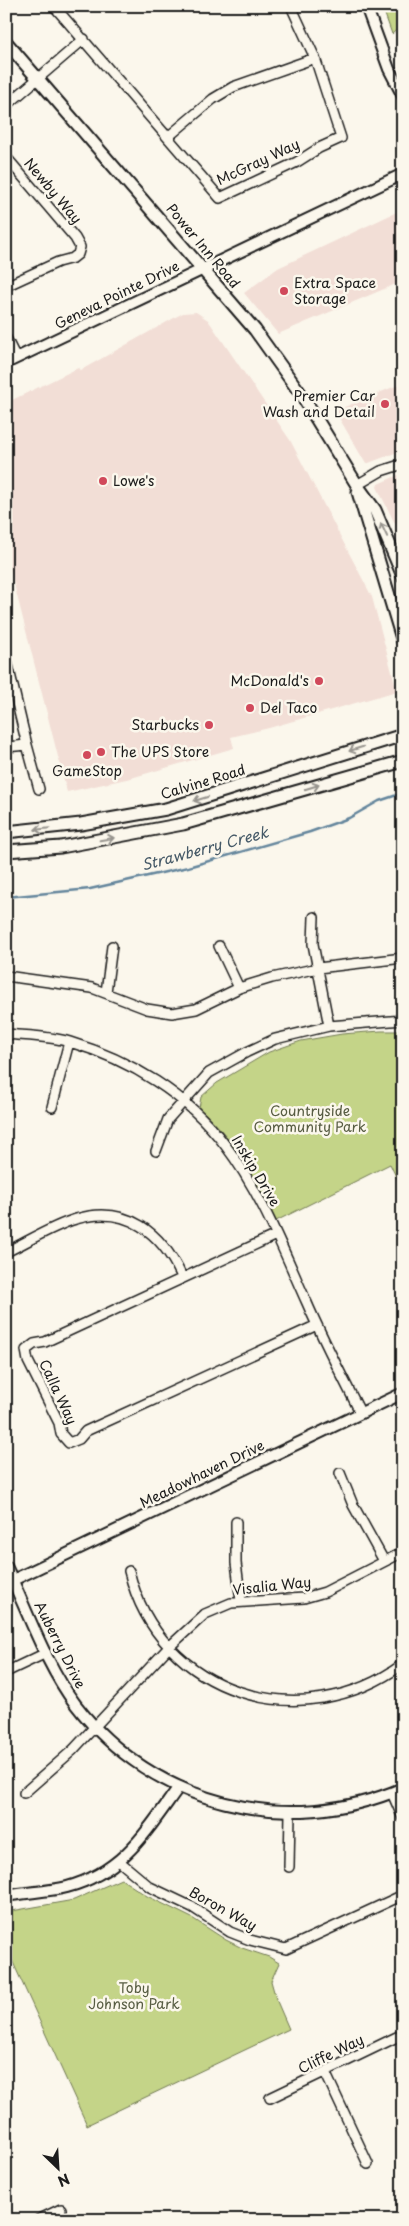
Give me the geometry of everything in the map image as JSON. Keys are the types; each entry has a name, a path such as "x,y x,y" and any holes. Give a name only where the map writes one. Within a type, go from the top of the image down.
{"main road":[{"name":"Power Inn Road","path":"6,42 255,330 313,413 357,485 375,510 403,576"},
{"name":"Power Inn Road","path":"357,485 403,642"},
{"name":"Calvine Road","path":"6,832 81,824 166,809 403,735"},
{"path":"6,851 61,847 183,824 403,761"}],"street":[{"name":"McGray Way","path":"54,6 220,198 297,162 318,148 341,138 315,58 291,6"},
{"path":"366,6 389,69 403,96"},
{"path":"6,106 84,39"},
{"path":"168,137 213,99 233,87 315,58"},
{"name":"Newby Way","path":"6,157 75,238 80,247 78,254 73,258 58,262 6,286"},
{"name":"Geneva Pointe Drive","path":"11,361 403,174"},
{"path":"6,338 11,361"},
{"path":"357,485 381,471 403,464"},
{"path":"6,657 39,789"},
{"path":"6,747 27,745"},
{"path":"314,917 313,944 329,1026"},
{"path":"106,992 112,946"},
{"path":"219,946 239,988"},
{"path":"6,976 106,992 147,1009 172,1013 196,1009 239,988 272,978 318,968 403,958"},
{"path":"156,1151 168,1119 183,1102 209,1073 240,1056 275,1039 329,1026 403,1020"},
{"name":"Inskip Drive","path":"6,1034 38,1036 69,1042 127,1064 166,1088 183,1102 225,1144 251,1185 360,1412"},
{"path":"52,1107 69,1042"},
{"path":"6,1252 74,1220 95,1216 115,1217 135,1223 157,1237 170,1252 182,1277"},
{"name":"Calla Way","path":"276,1235 45,1342 34,1344 26,1350 28,1361 59,1423 61,1434 69,1443 79,1439 86,1431 317,1325"},
{"name":"Meadowhaven Drive","path":"10,1581 403,1393"},
{"path":"340,1473 354,1505 384,1561"},
{"path":"236,1522 236,1563 240,1601"},
{"name":"Visalia Way","path":"24,1793 73,1750 169,1647 205,1614 222,1606 240,1601 315,1596 335,1588 403,1552"},
{"name":"Auberry Drive","path":"6,1566 10,1581 46,1654 75,1703 94,1728 141,1766 178,1788 226,1803 290,1812 337,1808 392,1793 403,1788"},
{"path":"130,1571 134,1590 142,1609 169,1647 195,1670 216,1682 251,1696 282,1701 318,1700 342,1695 375,1682 403,1664"},
{"path":"6,1672 46,1654"},
{"path":"6,1896 74,1884 93,1877 119,1861 146,1833 178,1788"},
{"path":"392,1793 403,1818"},
{"path":"289,1867 290,1812"},
{"name":"Boron Way","path":"119,1861 150,1886 192,1907 230,1932 250,1940 286,1948 403,1895"},
{"name":"Cliffe Way","path":"270,2098 403,2034"},
{"path":"324,2072 368,2164"},
{"path":"38,2220 61,2209"}],"shaded area":[{"path":"403,209 403,281 278,334 244,293 278,268"},
{"path":"196,312 208,320 290,440 372,597 397,691 231,737 234,748 131,778 67,792 10,568 6,563 6,403 78,368 81,370 183,313"},
{"path":"403,383 403,450 366,464 335,411"},
{"path":"403,473 403,540 377,487 378,484"}],"green space":[{"path":"382,6 403,6 403,24 392,34"},
{"name":"Countryside Community Park","path":"403,1031 403,1191 390,1164 274,1222 243,1160 224,1133 199,1108 201,1097 217,1083 269,1052 301,1041 342,1034"},
{"name":"Toby Johnson Park","path":"121,1879 147,1896 192,1918 226,1940 242,1948 269,1957 279,1963 271,1981 276,1999 289,2029 87,2125 6,1947 6,1912 74,1900"}],"waterway":[{"name":"Strawberry Creek","path":"6,897 90,889 188,867 310,832 349,818 379,801 403,793"}],"place":[{"name":"Extra Space Storage","path":"284,291"},
{"name":"Premier Car Wash and Detail","path":"385,404"},
{"name":"Lowe's","path":"103,481"},
{"name":"McDonald's","path":"319,681"},
{"name":"Del Taco","path":"250,708"},
{"name":"Starbucks","path":"209,725"},
{"name":"The UPS Store","path":"101,752"},
{"name":"GameStop","path":"87,755"}]}
